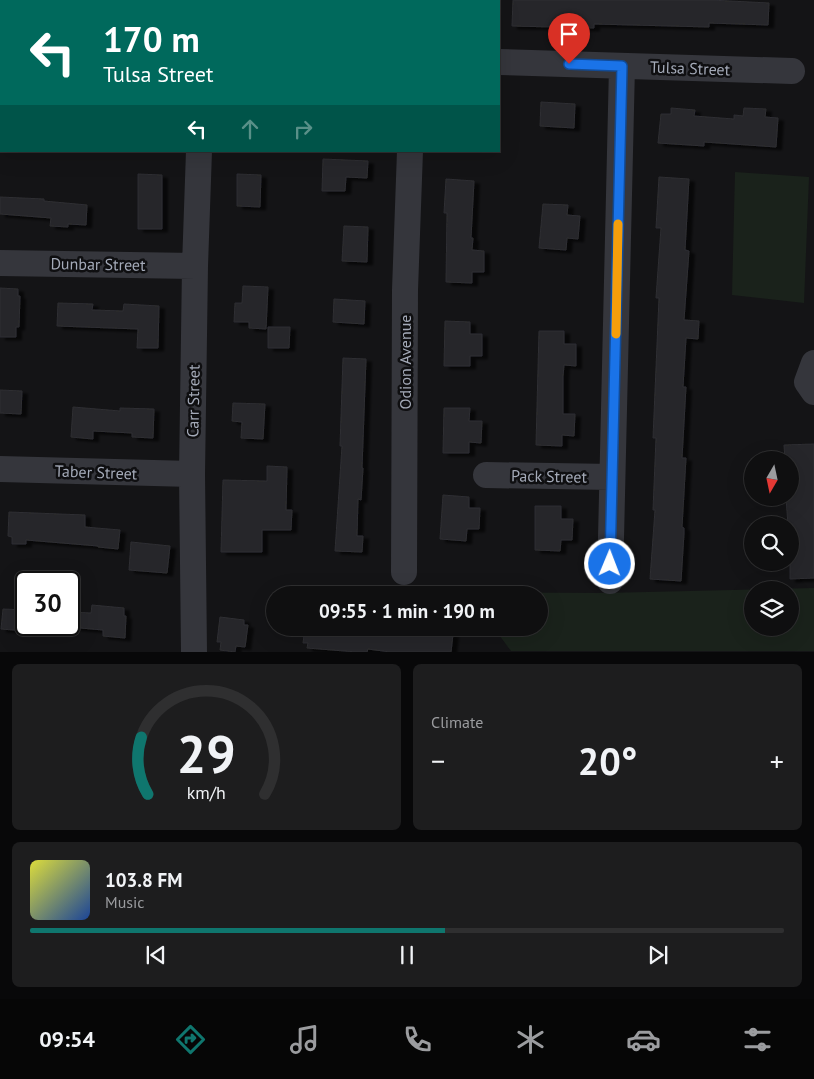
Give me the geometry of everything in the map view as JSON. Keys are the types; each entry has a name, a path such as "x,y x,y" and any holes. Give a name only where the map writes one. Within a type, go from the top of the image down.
{"street":[{"name":"Tulsa Street","path":"500,62 792,72"},
{"path":"610,581 622,66"},
{"name":"Carr Street","path":"194,652 192,474 199,152"},
{"name":"Odion Avenue","path":"404,572 406,290 410,152"},
{"name":"Dunbar Street","path":"0,263 195,266"},
{"path":"814,363 807,382 814,392"},
{"name":"Taber Street","path":"0,469 192,474"},
{"name":"Pack Street","path":"486,475 612,478"}],"shaded area":[{"path":"735,172 809,177 804,303 732,295"},
{"path":"799,588 814,588 814,651 511,651 500,636 548,636 548,593 744,590 744,636 799,636"}],"building":[{"path":"513,0 710,0 769,3 768,25 709,23 709,27 594,24 594,28 512,26"},
{"path":"541,102 575,104 574,128 540,126"},
{"path":"671,108 695,110 694,116 734,119 734,115 743,116 744,108 766,109 765,117 778,118 776,147 704,142 704,146 658,143 661,114 671,114"},
{"path":"323,159 368,161 367,178 346,177 345,191 322,191"},
{"path":"138,174 162,175 162,229 138,229"},
{"path":"237,174 261,175 260,207 237,206"},
{"path":"659,177 689,179 685,250 689,251 684,320 699,321 698,339 686,338 683,387 686,387 682,458 686,458 681,581 650,579 655,510 653,510 656,438 653,438 659,298 656,298 661,228 656,228"},
{"path":"446,179 474,181 472,250 484,251 484,272 472,272 472,283 446,282 447,213 444,213"},
{"path":"0,197 44,199 44,201 87,205 86,225 50,226 51,218 0,214"},
{"path":"543,204 568,205 567,215 580,216 578,239 567,238 566,250 539,248"},
{"path":"344,226 368,227 367,262 342,261"},
{"path":"243,286 268,287 266,329 249,328 249,322 234,322 235,303 242,303"},
{"path":"0,288 18,289 18,296 20,296 19,327 16,327 16,337 0,337"},
{"path":"334,299 365,301 364,324 333,322"},
{"path":"58,303 93,304 92,310 123,311 124,304 159,306 158,348 137,348 138,329 57,326"},
{"path":"445,321 470,322 470,334 482,334 482,356 470,356 470,366 444,366"},
{"path":"268,327 290,327 289,348 268,348"},
{"path":"539,331 564,331 564,344 576,344 576,366 564,365 563,376 563,414 575,414 574,436 562,435 562,446 536,445"},
{"path":"343,358 366,359 363,468 361,500 358,499 357,536 363,536 362,552 335,551 342,446 340,446"},
{"path":"0,390 22,391 21,414 0,413"},
{"path":"233,403 265,404 263,439 241,438 242,422 232,421"},
{"path":"73,407 120,411 120,408 154,409 153,438 132,437 132,433 93,431 93,439 71,437"},
{"path":"444,408 470,408 469,421 482,421 481,443 469,442 469,453 443,453"},
{"path":"814,444 814,578 790,579 790,571 799,571 799,516 787,516 787,506 799,506 799,451 784,451 784,445"},
{"path":"267,466 287,467 286,510 292,510 291,530 262,530 262,552 221,552 223,480 267,481"},
{"path":"443,495 469,497 469,508 480,508 479,529 467,529 466,541 440,539"},
{"path":"535,506 561,506 561,519 573,519 572,540 561,540 560,551 535,550"},
{"path":"9,512 85,515 85,527 120,530 118,549 26,540 26,544 12,544 12,537 8,536"},
{"path":"131,542 170,546 167,573 129,570"},
{"path":"92,605 124,608 124,616 126,616 125,638 103,636 103,630 80,628 80,612 91,613"},
{"path":"3,609 15,610 15,630 1,629"},
{"path":"220,617 244,620 244,625 248,625 245,647 236,646 235,652 220,650 221,642 217,642"},
{"path":"304,636 453,636 451,652 390,652 368,649 367,652 357,652 307,648 308,643 303,643"}],"slow traffic":[{"path":"616,334 618,224"}],"route":[{"path":"569,64 622,66 610,564"}]}
